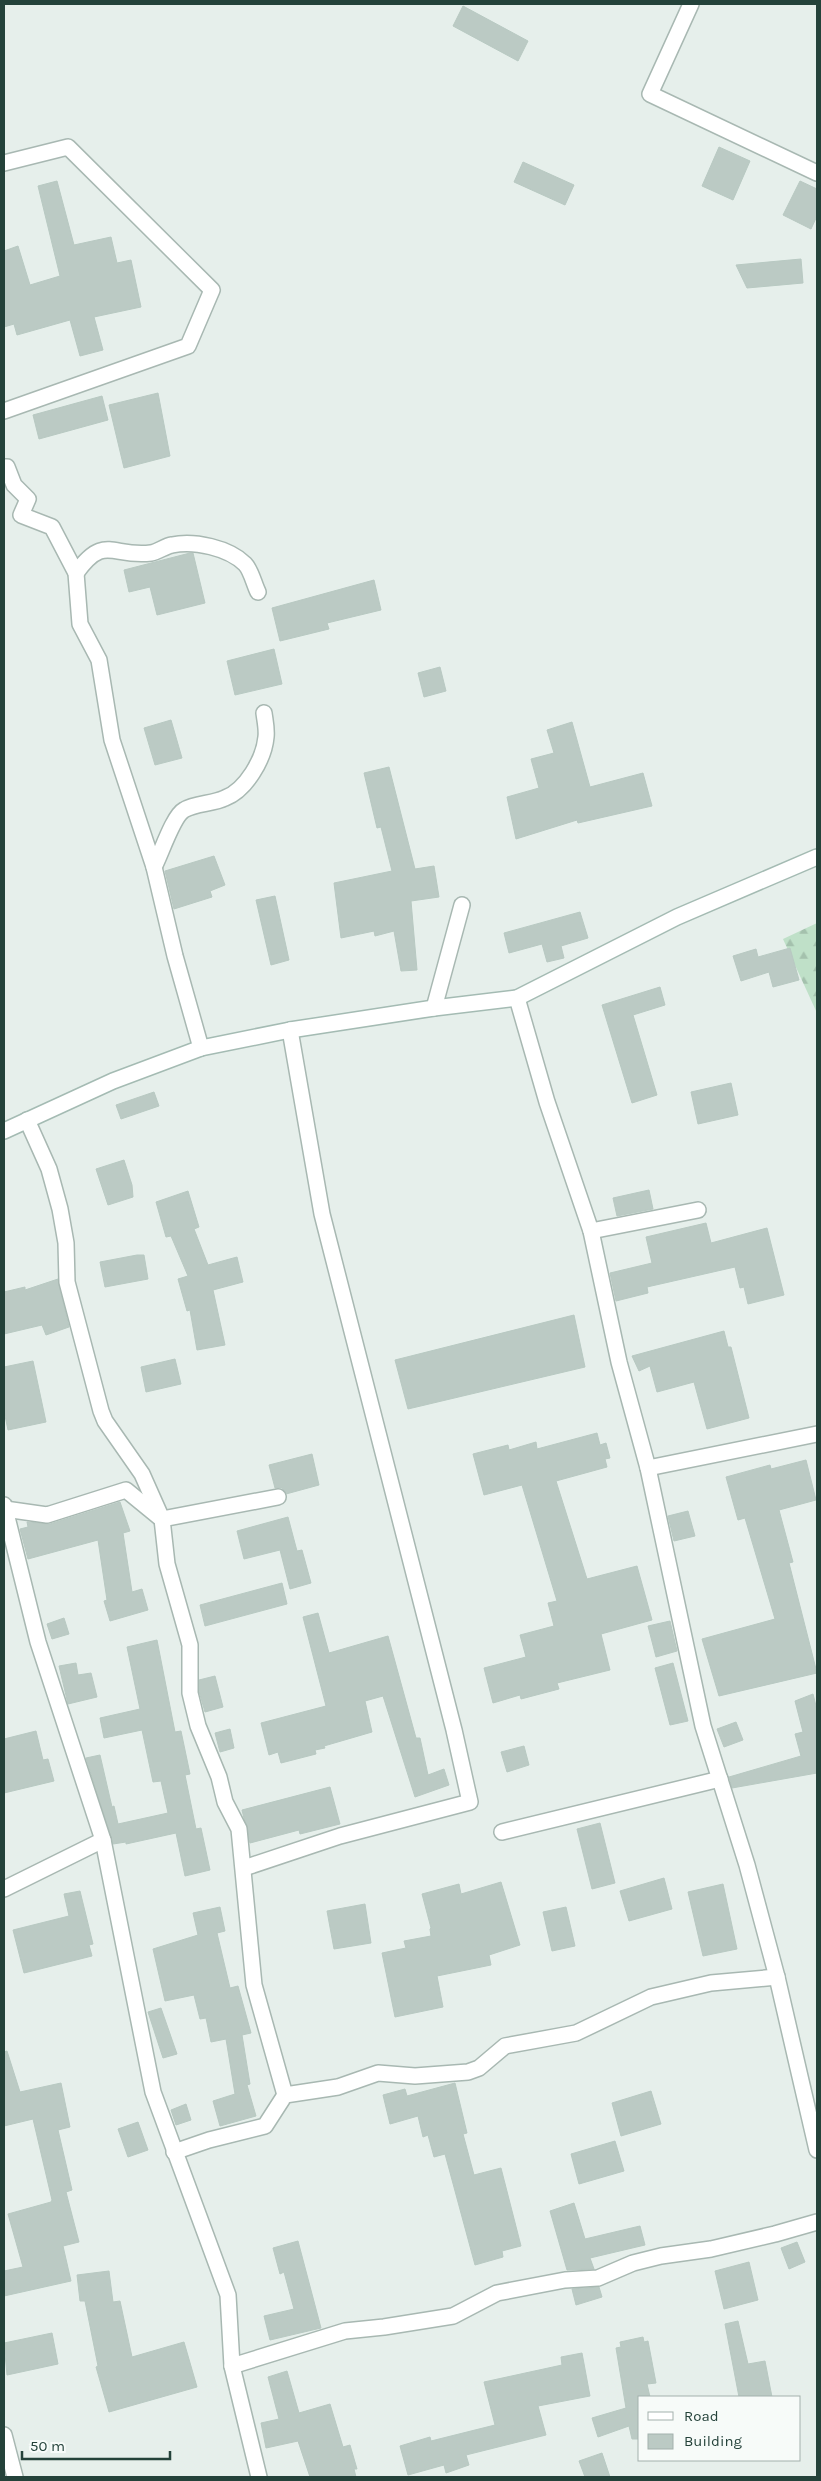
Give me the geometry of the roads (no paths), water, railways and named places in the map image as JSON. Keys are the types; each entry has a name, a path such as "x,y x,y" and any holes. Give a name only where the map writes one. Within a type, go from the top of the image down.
{"street":[{"path":"691,4 650,94 817,173"},
{"path":"4,163 68,148 212,290 188,346 4,411"},
{"path":"4,466 7,467 14,485 28,499 21,515 52,527 76,573 80,624 99,660 112,740 154,867 175,956 201,1048"},
{"path":"76,573 87,558 97,551 152,553 170,545 188,544 224,551 245,565 258,592"},
{"path":"154,867 176,818 184,809 225,798 235,793 246,782 260,760 266,738 264,714"},
{"path":"4,1131 113,1081 201,1048 290,1030 434,1008 517,998 677,917 780,875 817,857"},
{"path":"434,1008 462,905"},
{"path":"517,998 547,1102 591,1231 619,1362 648,1468 703,1726 747,1865 812,2109 817,2150"},
{"path":"244,1868 340,1836 470,1802 454,1730 322,1214 290,1030"},
{"path":"28,1120 49,1169 60,1209 66,1243 67,1282 101,1411 105,1421 142,1474 162,1519 167,1564 190,1645 190,1693 198,1726 219,1777 225,1802 239,1829 254,1985 285,2095 265,2126 209,2140 174,2152"},
{"path":"591,1231 698,1210"},
{"path":"648,1468 817,1434"},
{"path":"162,1519 126,1490 47,1515 4,1507 38,1642 103,1840 153,2092 228,2295 232,2366 259,2477"},
{"path":"162,1519 278,1496"},
{"path":"502,1832 720,1779"},
{"path":"4,1889 103,1840"},
{"path":"285,2095 338,2087 378,2073 415,2076 468,2072 479,2068 504,2046 576,2033 651,1997 711,1983 777,1977"},
{"path":"232,2366 345,2330 384,2327 452,2316 496,2293 565,2280 598,2278 633,2263 661,2256 711,2249 817,2222"},
{"path":"4,2435 16,2477"}]}
